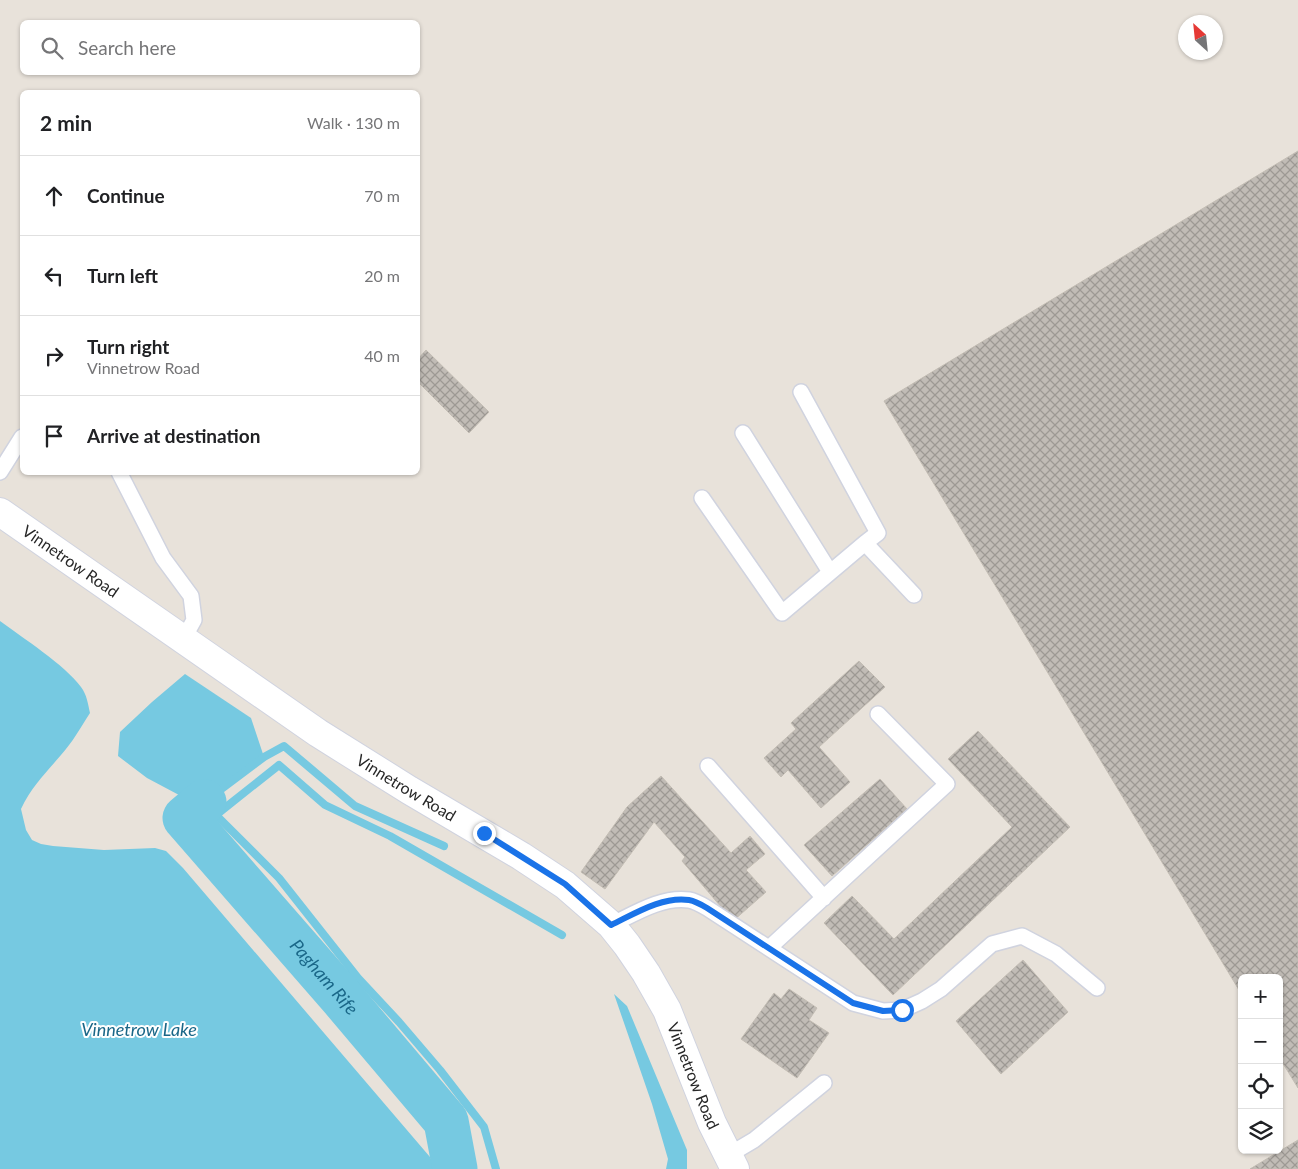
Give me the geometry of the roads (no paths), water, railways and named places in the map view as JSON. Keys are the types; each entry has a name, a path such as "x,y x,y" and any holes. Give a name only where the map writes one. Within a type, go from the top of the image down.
{"street":[{"name":"Vinnetrow Road","path":"0,512 318,733 565,884 611,925 646,973 668,1010 704,1104 731,1162"}],"lane":[{"path":"702,498 782,613 878,533 801,392"},
{"path":"743,432 830,572"},
{"path":"0,472 20,441"},
{"path":"121,475 163,558 191,596 194,620 183,640"},
{"path":"865,543 914,594"},
{"path":"769,948 947,784 878,714"},
{"path":"708,766 824,898"},
{"path":"611,925 649,907 672,900 690,900 707,908 853,1003 883,1011 902,1010 922,1001 941,989 992,944 1022,936 1056,954 1097,988"},
{"path":"731,1162 754,1140 824,1082"}],"water":[{"name":"Vinnetrow Lake","path":"0,621 43,652 74,679 85,693 90,713 69,745 34,787 21,809 26,830 32,840 53,846 104,850 155,848 166,851 183,868 430,1157 435,1169 0,1169"},
{"path":"185,674 251,718 264,757 204,802 179,795 147,778 118,756 120,732"},
{"path":"614,994 627,1006 687,1150 687,1169 666,1169 668,1159 652,1104"}],"waterway":[{"path":"204,802 264,757 284,746 355,806 444,846"},
{"path":"496,1169 484,1127 440,1070 358,978 279,878 216,815 279,765 325,805 390,836 562,935"},
{"name":"Pagham Rife","path":"204,802 185,818 446,1121 455,1169"}]}
